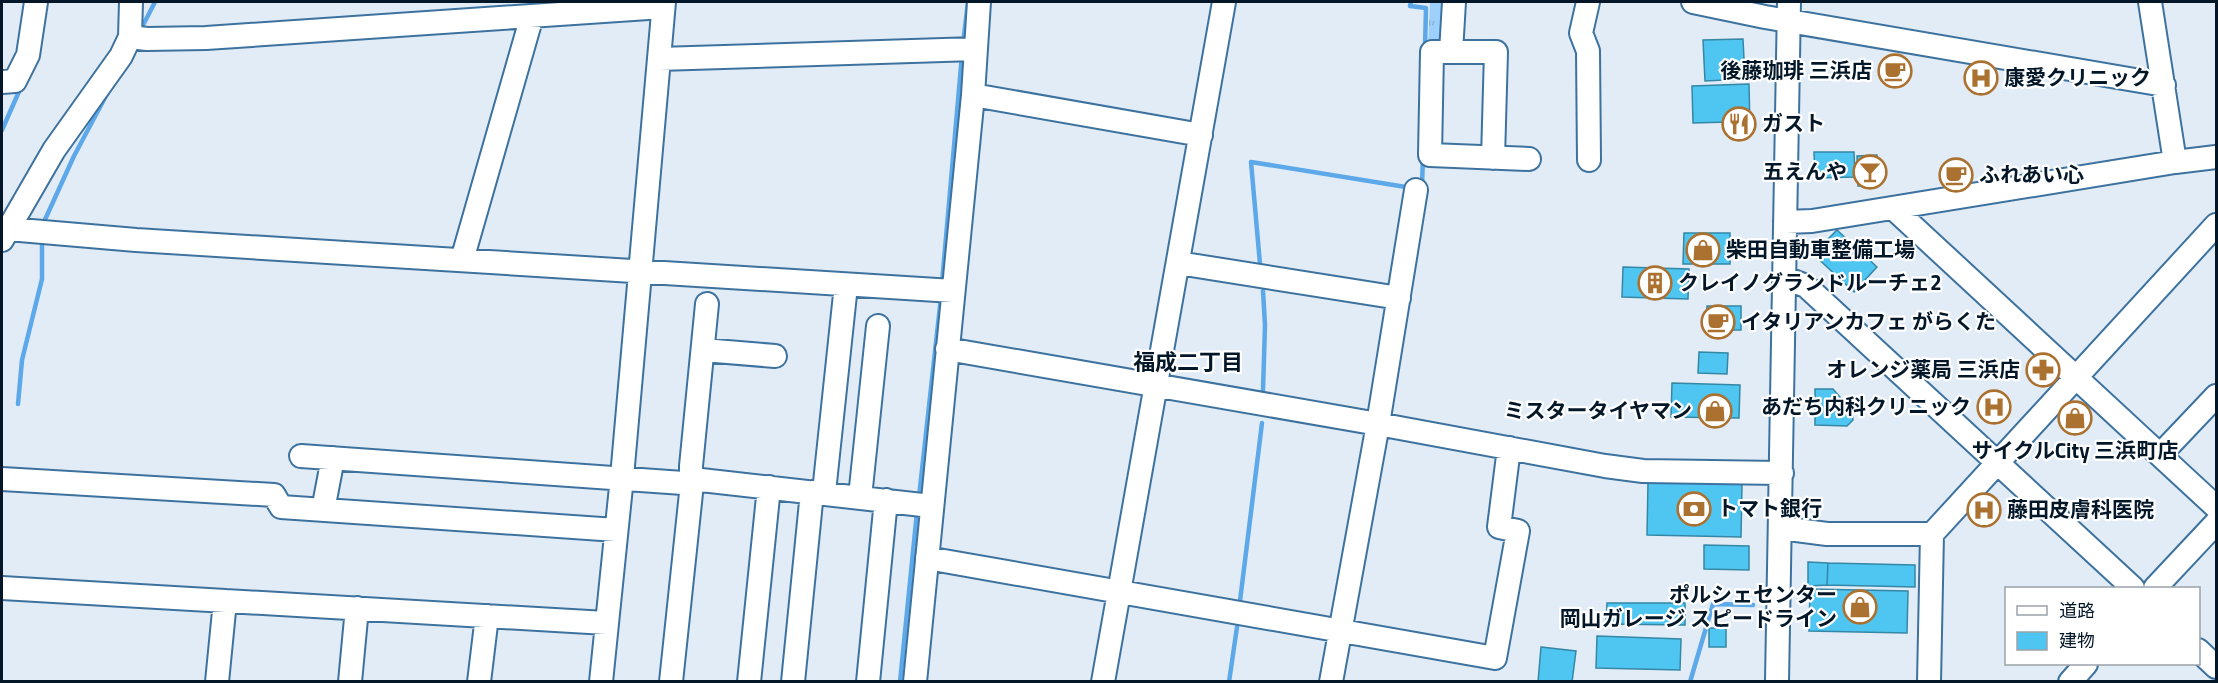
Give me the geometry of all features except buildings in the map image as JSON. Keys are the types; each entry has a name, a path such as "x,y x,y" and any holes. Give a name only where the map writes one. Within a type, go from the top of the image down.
{"street":[{"path":"2,82 15,81 28,55 36,2"},
{"path":"5,234 54,150 135,38 131,2"},
{"path":"915,681 927,558 923,505 947,349 945,291 973,96 967,50 979,2"},
{"path":"1103,681 1224,2"},
{"path":"1451,52 1454,2"},
{"path":"1588,2 1581,33 1588,51 1589,160"},
{"path":"1693,2 1788,11 2164,85"},
{"path":"2150,2 2175,162"},
{"path":"135,38 206,38 532,16 664,4 622,477 601,681"},
{"path":"1778,681 1788,11"},
{"path":"462,260 532,16"},
{"path":"659,59 967,50"},
{"path":"1493,158 1496,52 1432,51 1430,155 1493,158 1528,159"},
{"path":"973,96 1201,135"},
{"path":"1785,222 1812,221 2175,162 2216,159"},
{"path":"1331,681 1378,424 1416,190"},
{"path":"1893,208 2217,507"},
{"path":"1929,681 1932,534 2217,225"},
{"path":"5,234 42,233 945,291"},
{"path":"1178,263 1399,298"},
{"path":"1785,278 1806,286 2132,587"},
{"path":"793,681 846,285"},
{"path":"671,681 707,304"},
{"path":"860,497 878,326"},
{"path":"947,349 1605,466 1643,471 1782,473"},
{"path":"703,350 775,356"},
{"path":"2160,455 2217,396"},
{"path":"927,558 1495,658 1518,531 1499,527 1509,448"},
{"path":"301,456 683,483 701,480 923,505"},
{"path":"323,510 333,458"},
{"path":"2,479 274,495 281,507 616,530"},
{"path":"749,681 770,487"},
{"path":"868,681 886,500"},
{"path":"2156,587 2217,523"},
{"path":"1781,528 1827,534 1932,534"},
{"path":"2,588 606,622"},
{"path":"217,681 225,601"},
{"path":"350,681 357,608"},
{"path":"479,681 487,616"},
{"path":"2200,651 2217,667"},
{"path":"2070,681 2084,665"}],"green space":[{"path":"1430,2 1449,2 1447,45 1428,45"}],"waterway":[{"path":"140,31 155,2"},
{"path":"963,44 968,2"},
{"path":"1411,2 1410,6 1426,8 1425,47"},
{"path":"942,283 962,55"},
{"path":"2,130 21,87"},
{"path":"43,224 74,156 108,92"},
{"path":"1422,185 1423,157"},
{"path":"1260,264 1251,162 1412,188"},
{"path":"18,404 22,360 42,279 42,238"},
{"path":"1263,291 1265,325 1263,390"},
{"path":"919,497 941,297"},
{"path":"1240,601 1262,423"},
{"path":"900,682 917,512"},
{"path":"1690,682 1713,604 1753,605"},
{"path":"1229,682 1237,627"}],"place":[{"name":"後藤珈琲 三浜店","path":"1895,71"},
{"name":"康愛クリニック","path":"1981,78"},
{"name":"ガスト","path":"1739,124"},
{"name":"五えんや","path":"1870,172"},
{"name":"ふれあい心","path":"1956,175"},
{"name":"柴田自動車整備工場","path":"1703,250"},
{"name":"クレイノグランドルーチェ2","path":"1655,283"},
{"name":"イタリアンカフェ がらくた","path":"1718,322"},
{"name":"オレンジ薬局 三浜店","path":"2043,370"},
{"name":"あだち内科クリニック","path":"1994,407"},
{"name":"ミスタータイヤマン","path":"1715,411"},
{"name":"サイクルCity 三浜町店","path":"2075,418"},
{"name":"トマト銀行","path":"1694,509"},
{"name":"藤田皮膚科医院","path":"1984,510"},
{"name":"ポルシェセンター 岡山ガレージ スピードライン","path":"1860,607"}],"district":[{"name":"福成二丁目","path":"1188,362"}]}
